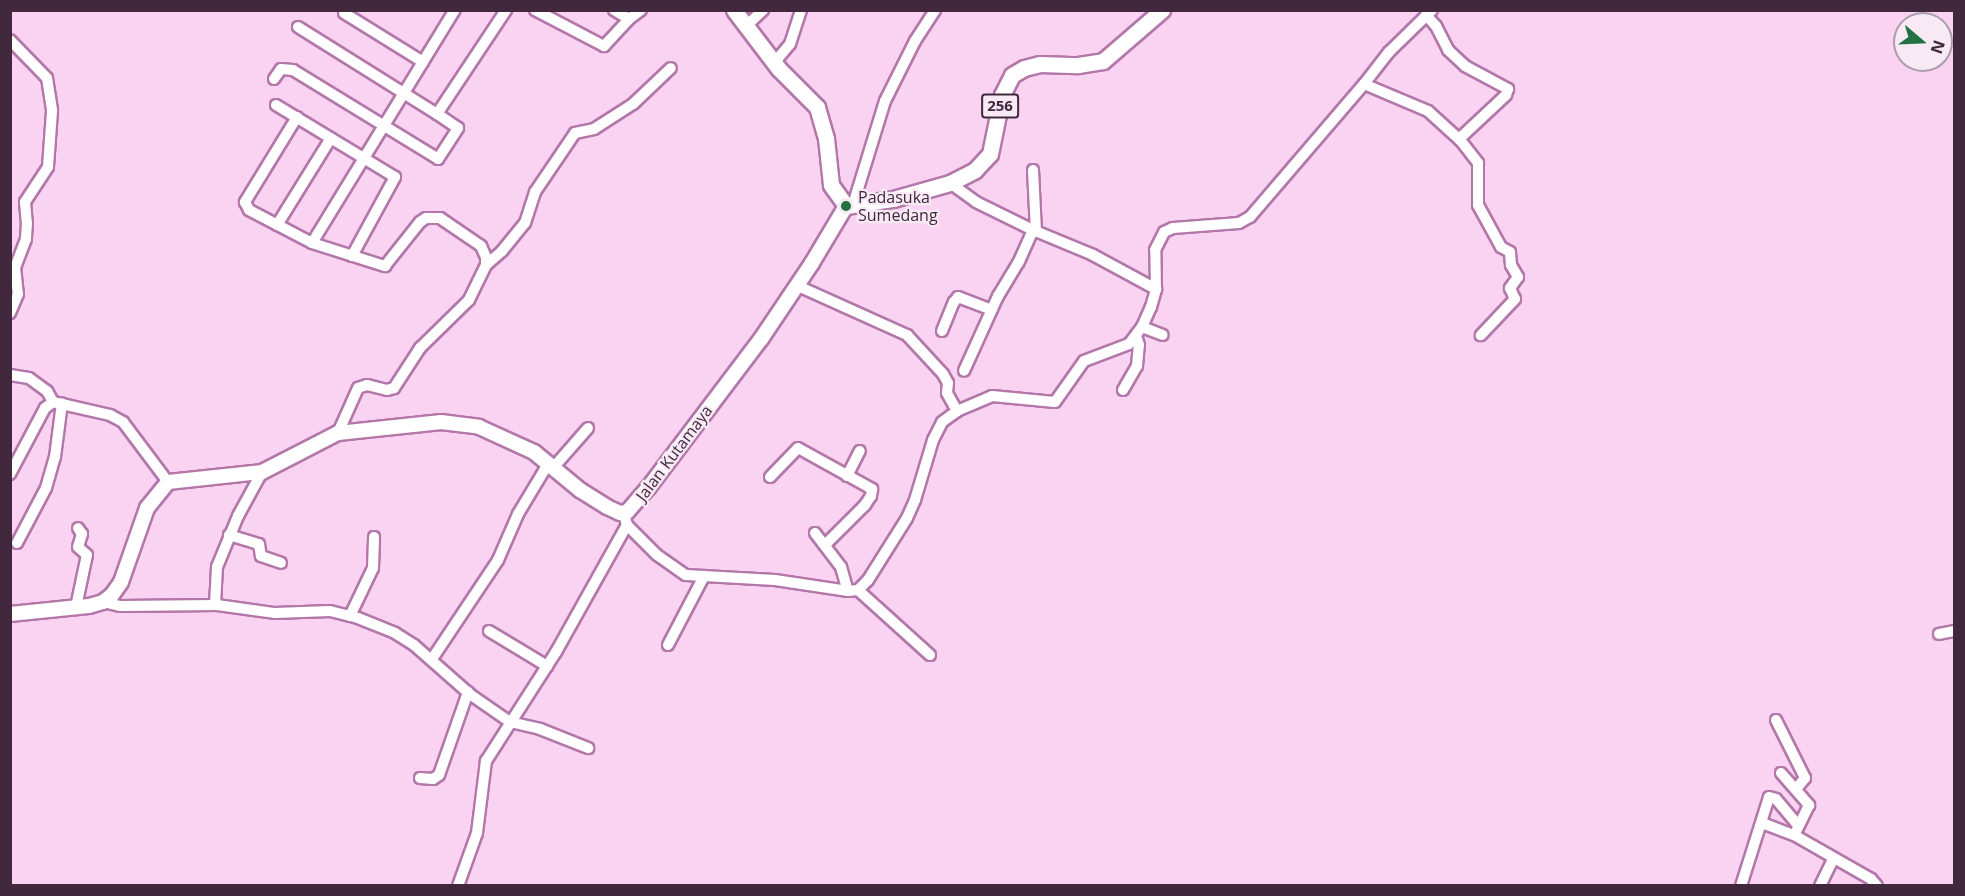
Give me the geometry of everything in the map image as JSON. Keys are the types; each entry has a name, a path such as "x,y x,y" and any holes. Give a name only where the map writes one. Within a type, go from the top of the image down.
{"main road":[{"path":"734,10 774,63 813,101 821,113 831,185 850,206"},
{"name":"256","path":"850,206 893,199 950,183 975,170 990,154 1002,96 1012,75 1024,68 1040,64 1078,65 1103,61 1162,10"},
{"name":"Jalan Kutamaya","path":"168,482 262,472 338,433 459,422 508,439 534,452 580,490 626,519 798,286 850,206"},
{"path":"10,614 104,602 119,586 147,508 168,482"}],"street":[{"path":"312,243 455,10"},
{"path":"437,114 506,10"},
{"path":"535,10 604,46 629,19 641,10"},
{"path":"614,10 629,19"},
{"path":"745,27 763,10"},
{"path":"774,63 790,44 801,10"},
{"path":"850,206 885,101 910,49 935,10"},
{"path":"344,13 423,62"},
{"path":"1123,390 1137,366 1139,332 1156,289 1155,250 1164,232 1173,228 1239,223 1250,217 1389,52 1429,13 1448,50 1465,66 1508,89 1506,95 1462,142"},
{"path":"274,79 281,69 293,69 438,159 458,128 298,27"},
{"path":"10,40 47,78 52,111 50,159 45,176 25,202 26,239 15,267 18,294 10,313"},
{"path":"338,433 358,388 364,385 387,390 394,387 420,348 469,300 486,265 502,251 525,223 536,192 575,133 594,129 633,104 671,68"},
{"path":"1364,84 1418,105 1462,142 1480,166 1480,209 1501,247 1510,252 1511,265 1518,277 1510,288 1515,299 1481,335"},
{"path":"276,105 394,176 395,180 352,256"},
{"path":"297,117 245,202 249,210 312,243 387,266 417,225 426,218 434,217 446,220 480,246 486,265"},
{"path":"277,225 331,138"},
{"path":"964,371 992,310 1034,231 1033,170"},
{"path":"950,183 976,202 1034,231 1093,255 1156,289"},
{"path":"798,286 907,335 943,374 948,383 947,393 957,411"},
{"path":"942,331 958,297 992,310"},
{"path":"853,591 874,571 907,518 938,426 957,411 997,396 1055,402 1083,362 1124,348 1139,332"},
{"path":"1139,332 1163,335"},
{"path":"10,375 29,378 47,391 58,403 55,457 46,488 17,543"},
{"path":"10,474 45,408 58,403 111,415 123,422 168,482"},
{"path":"432,659 498,560 518,514 550,466 588,428"},
{"path":"770,477 797,448 871,488 872,494 825,545"},
{"path":"847,476 860,450"},
{"path":"215,605 217,567 229,535 262,472"},
{"path":"458,885 477,833 486,761 547,666 626,519 657,555 680,573 775,580 853,591"},
{"path":"76,607 87,557 86,552 78,547 82,534 78,528"},
{"path":"815,532 841,567 853,591 930,655"},
{"path":"229,535 259,544 261,556 281,563"},
{"path":"350,616 373,568 374,537"},
{"path":"668,645 704,576"},
{"path":"104,602 120,606 215,605 275,613 330,612 350,616 395,633 432,659 468,692 510,722 540,729 588,748"},
{"path":"1939,634 1954,631"},
{"path":"489,632 547,666"},
{"path":"420,778 433,779 439,775 468,692"},
{"path":"1776,720 1805,778 1796,789"},
{"path":"1781,773 1809,806 1796,831"},
{"path":"1741,885 1768,801 1773,796 1796,831 1833,859 1871,879 1877,885"},
{"path":"1762,823 1796,831"},
{"path":"1820,885 1833,859"}],"place":[{"name":"Padasuka Sumedang","path":"846,206"}]}
